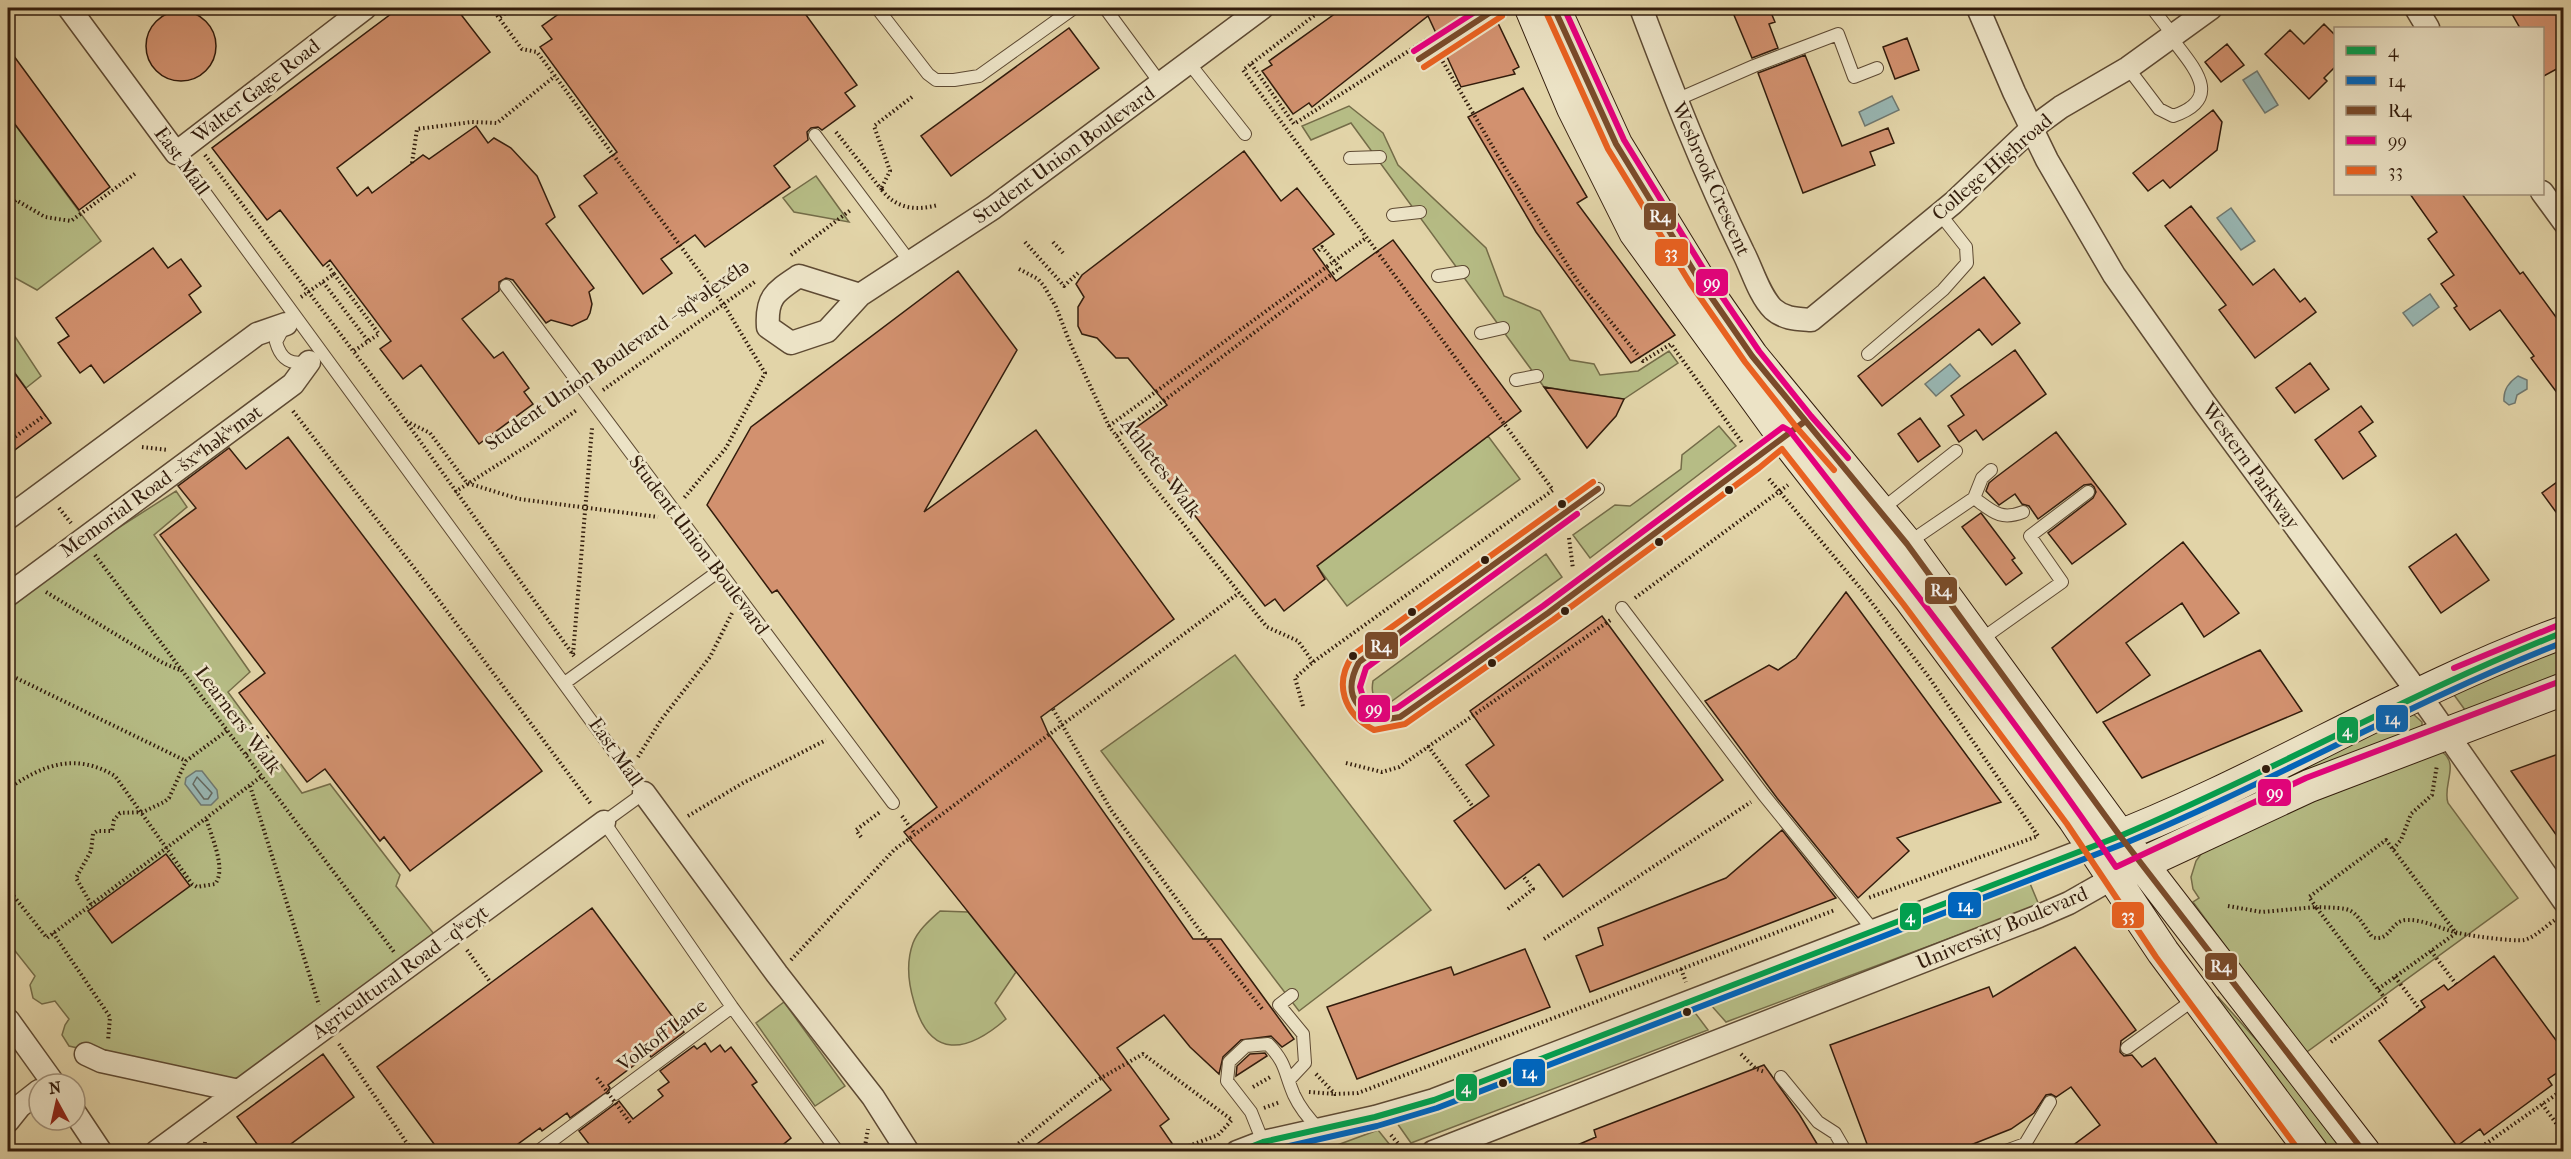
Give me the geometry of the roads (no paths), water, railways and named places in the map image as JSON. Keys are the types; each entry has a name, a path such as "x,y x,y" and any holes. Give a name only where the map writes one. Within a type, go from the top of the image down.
{"main road":[{"path":"1531,8 1573,108 1635,232 1793,429 1925,619 2106,842 2141,864 2364,1152"},
{"path":"1554,8 1616,144 1698,278 1752,356 1793,429 1880,511 1978,641 2106,842 2113,878 2196,998 2312,1152"},
{"name":"University Boulevard","path":"2106,842 2175,814 2420,694 2521,648 2564,632"},
{"name":"University Boulevard","path":"2113,878 2309,786 2442,747 2564,689"}],"street":[{"name":"East Mall","path":"69,8 176,153"},
{"name":"Walter Gage Road","path":"176,153 365,8"},
{"name":"Student Union Boulevard","path":"860,295 993,208 1262,8"},
{"name":"Wesbrook Crescent","path":"1641,8 1676,100 1728,221 1773,309 1789,319 1811,320"},
{"name":"Western Parkway","path":"1978,8 2031,129 2081,221 2114,275 2203,401 2420,694 2442,747 2559,886"},
{"name":"College Highroad","path":"1811,320 1940,214 2031,129 2061,107 2128,68 2211,8"},
{"path":"2416,8 2427,27"},
{"path":"2544,194 2562,216"},
{"path":"8,518 257,334 290,320"},
{"name":"Memorial Road - šxʷhək̓ʷmət","path":"8,595 293,384 316,358"},
{"name":"East Mall","path":"644,793 777,974 873,1097 908,1152"},
{"name":"Agricultural Road - q̓ʷeχt","path":"156,1152 604,822"},
{"name":"University Boulevard","path":"1237,1152 1263,1142 1375,1117 1434,1100 2106,842"},
{"name":"University Boulevard","path":"1433,1152 2039,916 2069,903 2113,878"},
{"path":"8,1020 40,1072"},
{"path":"86,1054 101,1061 239,1091"},
{"path":"8,1121 27,1101"},
{"path":"87,1131 101,1152"}],"lane":[{"path":"877,8 928,74 936,80 979,76 1074,8"},
{"path":"1106,8 1161,84"},
{"path":"2128,68 2159,109 2173,116 2187,111 2200,100 2203,88 2172,35 2152,8"},
{"path":"1676,100 1754,66 1838,34 1854,77 1877,68"},
{"path":"1189,63 1245,134"},
{"path":"815,135 910,262"},
{"name":"East Mall","path":"176,153 316,358 566,682 644,793"},
{"path":"1350,158 1380,157"},
{"path":"1393,215 1420,212"},
{"path":"1868,354 1943,290 1967,263 1966,247 1940,214"},
{"path":"1438,276 1463,272"},
{"name":"Student Union Boulevard","path":"506,286 893,803"},
{"path":"290,320 280,332 276,342 279,355 287,361 299,364 316,358"},
{"path":"1480,333 1503,328"},
{"path":"1516,380 1537,376"},
{"path":"1598,489 1359,662 1349,677 1350,689 1361,711 1376,721 1400,717 1548,614 1754,461 1793,429"},
{"path":"1880,511 1956,451"},
{"path":"1907,544 1974,498 1982,478 1991,470"},
{"path":"1978,641 2062,582 2030,536 2088,492"},
{"path":"1974,498 1997,514 2010,517 2023,512"},
{"path":"566,682 719,572"},
{"path":"1622,608 1763,794 1874,931"},
{"name":"Agricultural Road - q̓ʷeχt","path":"604,822 644,793"},
{"path":"604,822 732,1007 838,1152"},
{"path":"1287,1073 1305,1063 1303,1034 1279,1005 1292,994"},
{"path":"2127,1048 2196,998"},
{"name":"Volkoff Lane","path":"537,1152 732,1007"},
{"path":"1263,1142 1251,1113 1227,1081 1229,1062 1246,1046 1268,1044 1279,1056 1294,1096 1319,1129"},
{"path":"1781,1077 1818,1122 1835,1133 1846,1152"},
{"path":"2003,1152 2025,1144 2050,1102"}],"water":[{"path":"2257,71 2278,105 2265,113 2243,80"},
{"path":"1892,96 1899,110 1865,126 1859,112"},
{"path":"2231,208 2255,241 2241,250 2217,218"},
{"path":"2430,294 2439,307 2413,326 2403,313"},
{"path":"1950,364 1960,376 1936,396 1925,384"},
{"path":"2518,376 2527,380 2527,389 2517,395 2515,403 2509,405 2504,401 2504,393 2509,384"},
{"path":"196,771 202,771 217,790 218,798 211,805 201,805 185,784 186,778"}]}
